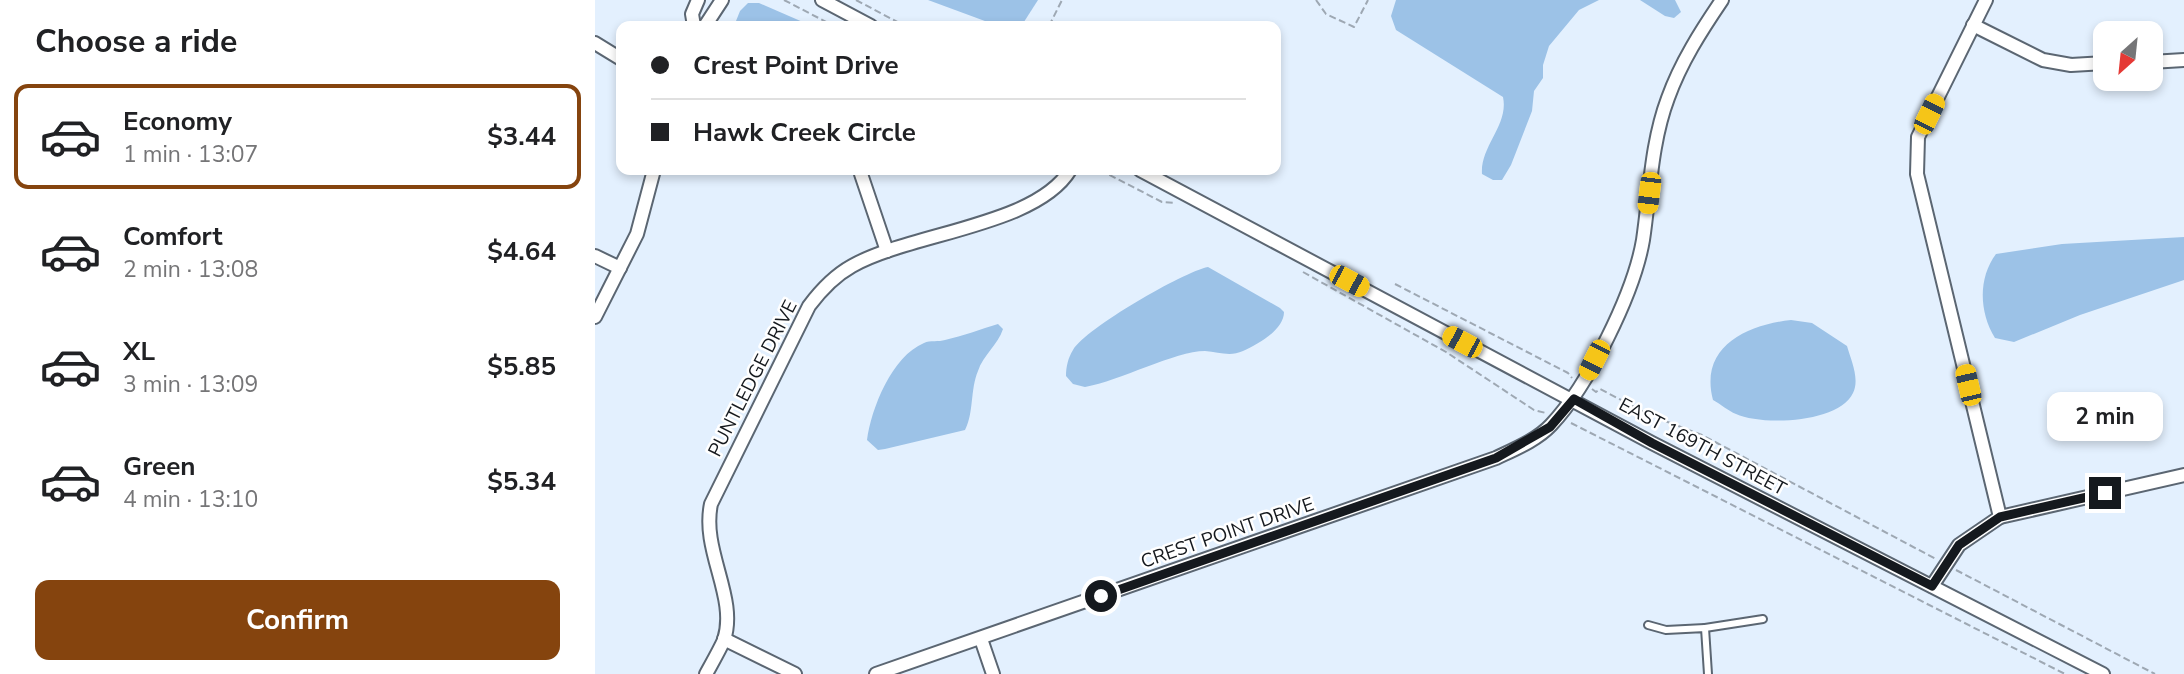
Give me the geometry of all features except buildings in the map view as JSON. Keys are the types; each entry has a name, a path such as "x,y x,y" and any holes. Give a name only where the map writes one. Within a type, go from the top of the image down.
{"street":[{"path":"693,21 692,15 698,0"},
{"path":"708,21 722,0"},
{"path":"822,0 862,21"},
{"name":"CREST POINT DRIVE","path":"876,674 1496,458 1536,436 1574,399 1629,289 1637,266 1655,145 1667,99 1688,54 1722,0"},
{"path":"1986,0 1918,137 1917,174 2000,517"},
{"path":"1973,25 2043,60 2071,65 2093,64"},
{"path":"595,43 616,56"},
{"path":"2163,61 2184,60"},
{"path":"595,317 637,234 653,175"},
{"path":"861,175 887,251"},
{"name":"PUNTLEDGE DRIVE","path":"706,674 724,639 726,608 707,532 714,496 809,306 837,275 864,259 1031,204 1053,191 1066,175"},
{"name":"EAST 169TH STREET","path":"1149,175 1574,399 1652,443 2103,674"},
{"path":"595,256 620,268"},
{"path":"1932,586 1959,545 2000,517 2184,475"},
{"path":"724,639 795,674"},
{"path":"981,639 993,674"}],"lane":[{"path":"1649,625 1666,630 1705,628 1763,619"},
{"path":"1705,628 1708,674"}],"path":[{"path":"784,0 824,21"},
{"path":"856,0 896,21"},
{"path":"1052,21 1062,0"},
{"path":"1316,0 1327,14 1354,27 1368,0"},
{"path":"1110,175 1162,202 1179,202"},
{"path":"1298,269 1446,352 1534,410 1558,416 2065,674"},
{"path":"1395,284 1568,373 1567,376 1702,436 2155,674"}],"water":[{"path":"928,0 1038,0 1025,21 985,21"},
{"path":"1396,0 1599,0 1579,10 1549,46 1543,65 1543,78 1534,91 1532,111 1511,165 1502,180 1493,180 1482,174 1485,154 1502,117 1503,97 1396,30 1391,16"},
{"path":"1640,0 1675,0 1681,12 1674,18 1665,16"},
{"path":"748,3 759,3 800,21 736,21 740,11"},
{"path":"2184,237 2184,280 2080,315 2014,342 1995,338 1986,317 1983,295 1986,274 1996,254 2062,244"},
{"path":"1208,267 1280,308 1284,312 1280,325 1269,336 1238,353 1193,352 1085,387 1073,384 1066,376 1073,350 1096,328 1178,279"},
{"path":"1791,320 1812,323 1847,346 1856,382 1853,393 1845,403 1817,416 1781,421 1748,418 1733,413 1713,400 1710,382 1713,366 1730,342 1758,327"},
{"path":"998,324 1003,329 978,371 965,430 878,450 867,440 878,399 902,359 926,342 943,341"}],"route":[{"path":"1101,596 1496,458 1550,427 1574,399 1652,443 1932,586 1959,545 2000,517 2105,493"}]}
